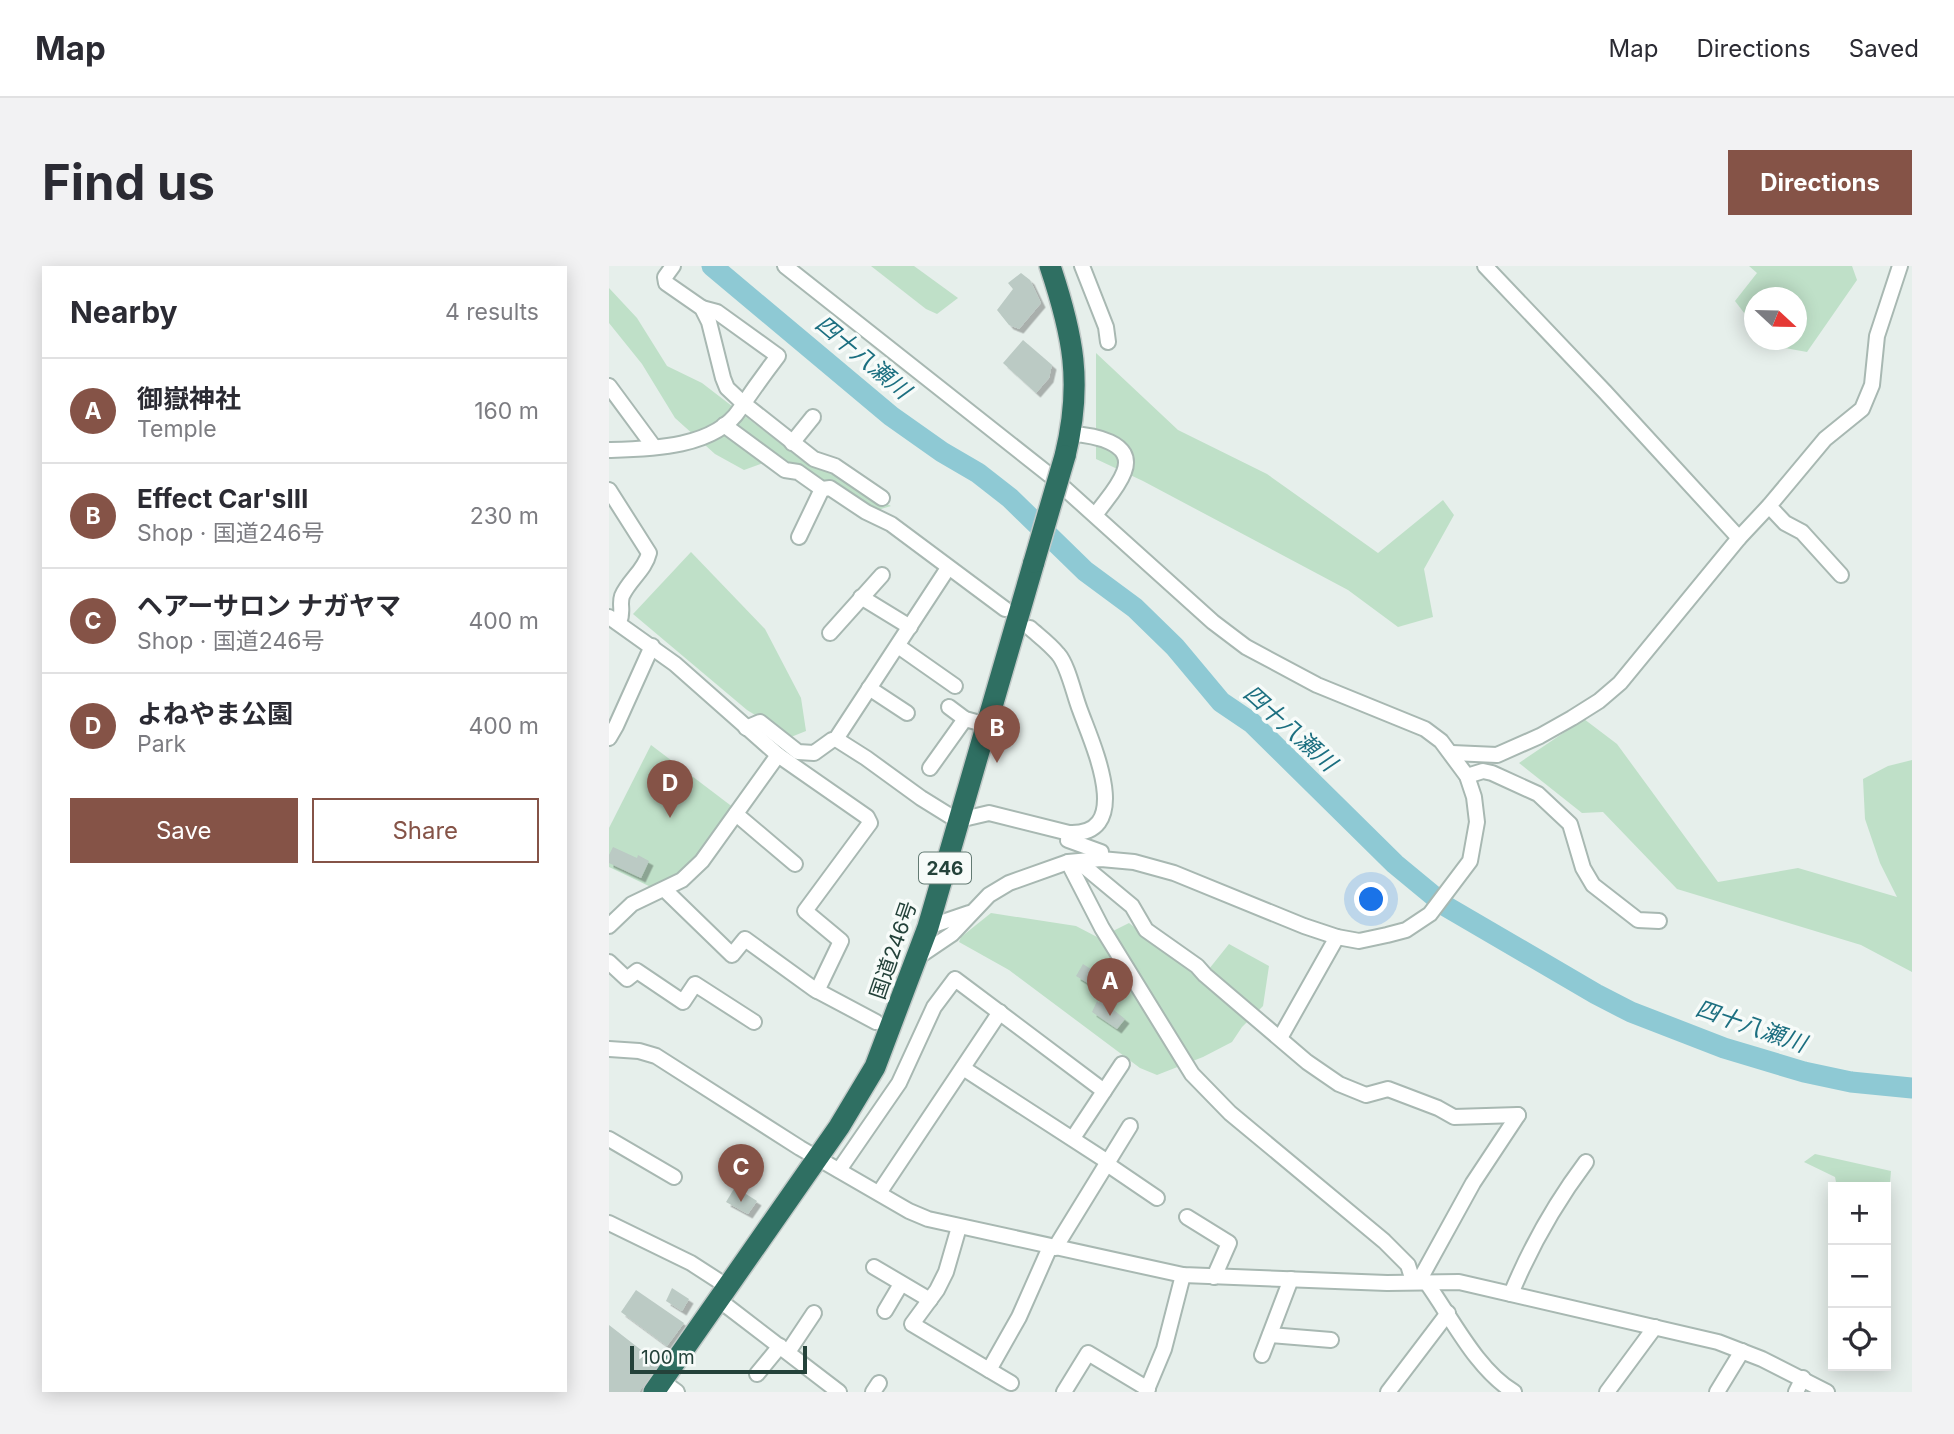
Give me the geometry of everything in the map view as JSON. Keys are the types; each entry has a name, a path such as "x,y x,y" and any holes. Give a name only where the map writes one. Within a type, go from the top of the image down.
{"highway":[{"name":"国道246号","path":"665,1388 724,1294 845,1118 875,1067 919,957 1071,433 1076,378 1074,350 1050,266"}],"street":[{"path":"785,266 1096,514 1213,622 1246,647 1306,680 1425,729 1452,753 1467,776 1474,797 1476,822 1470,862 1430,914 1406,930 1387,936 1359,940 1337,937 1174,873 1134,862 1101,859 1075,862 1009,883 989,895 952,934 919,957"},
{"path":"1083,266 1106,327 1108,342"},
{"path":"1485,266 1588,373 1738,538"},
{"path":"1452,753 1497,755 1540,736 1599,701 1620,683 1738,538 1769,506 1825,439 1861,409 1873,385 1877,336 1900,266"},
{"path":"609,450 685,443 707,435 724,425 740,410 778,356 717,312 702,308 666,283 669,271"},
{"path":"702,308 709,322 727,388 814,459 835,466 882,498"},
{"path":"609,386 654,447"},
{"path":"792,443 814,417"},
{"path":"724,425 785,470 798,472 822,489 830,488 866,512 891,524 1005,609"},
{"path":"1071,433 1106,440 1118,445 1124,454 1125,469 1096,514"},
{"path":"609,489 649,553 647,562 623,594 623,613 614,620 653,646 778,755 867,817 870,823 804,911 841,942 817,991"},
{"path":"799,537 822,489"},
{"path":"1769,506 1785,523 1802,533 1841,575"},
{"path":"836,740 948,568"},
{"path":"831,626 882,575"},
{"path":"861,597 910,627"},
{"path":"746,728 759,722 798,752 814,753 836,740 946,815 959,820 989,813 1081,834 1094,828 1106,806 1102,771 1060,655 1030,628"},
{"path":"609,738 653,646"},
{"path":"898,646 946,684"},
{"path":"870,688 907,713"},
{"path":"949,707 965,719 987,725"},
{"path":"930,768 965,719"},
{"path":"609,926 632,904 682,880 702,861 778,755"},
{"path":"1467,776 1483,771 1492,773 1538,794 1570,824 1583,868 1593,885 1638,920 1659,921"},
{"path":"736,814 795,864"},
{"path":"1069,833 1068,841 1101,852 1101,859"},
{"path":"1075,862 1086,867 1132,906 1146,930 1196,966 1307,1062 1339,1084 1366,1095 1388,1089 1461,1117 1518,1115 1473,1183 1420,1281"},
{"path":"1075,862 1102,928 1192,1074 1230,1113 1384,1241 1448,1313 1492,1376 1514,1392"},
{"path":"664,890 732,955 745,939 817,991 876,1022"},
{"path":"928,927 973,911"},
{"path":"1280,1038 1337,937"},
{"path":"609,962 627,978 637,971 683,1002 695,984 754,1022"},
{"path":"839,1170 898,1083 934,1007 955,979 1104,1090"},
{"path":"879,1193 1000,1013"},
{"path":"609,1049 639,1051 656,1056 909,1211 960,1227 1183,1275 1387,1283 1459,1282 1718,1342 1803,1378 1826,1392"},
{"path":"1073,1138 1122,1064"},
{"path":"963,1068 1073,1138 1157,1198"},
{"path":"989,1370 1053,1248 1130,1126"},
{"path":"609,1139 674,1177"},
{"path":"1511,1294 1544,1228 1569,1184 1586,1162"},
{"path":"1187,1217 1216,1227 1230,1243 1214,1277"},
{"path":"609,1223 691,1263 784,1349 844,1388"},
{"path":"960,1227 946,1272 908,1330 1011,1383"},
{"path":"874,1268 930,1300"},
{"path":"1064,1392 1088,1353 1147,1390 1164,1349 1183,1275"},
{"path":"1262,1355 1291,1279"},
{"path":"885,1311 901,1283"},
{"path":"757,1374 784,1349 814,1313"},
{"path":"1388,1392 1448,1313"},
{"path":"1607,1392 1655,1327"},
{"path":"1270,1335 1331,1340"},
{"path":"1717,1392 1742,1351"},
{"path":"1796,1392 1803,1378"}],"green space":[{"path":"871,266 914,266 958,298 937,314 926,309"},
{"path":"1749,266 1852,266 1857,280 1807,352 1796,350 1807,350 1807,287 1746,287 1757,273"},
{"path":"609,288 637,318 667,366 702,383 794,454 891,506 871,512 774,459 744,470 715,454 675,418 642,364 609,323"},
{"path":"1744,290 1744,313 1735,301"},
{"path":"1096,353 1178,430 1267,474 1378,553 1443,500 1454,515 1424,569 1433,617 1398,627 1348,590 1143,481 1096,459"},
{"path":"691,552 765,629 801,698 806,731 791,737 747,710 633,614"},
{"path":"1584,719 1617,744 1718,882 1798,868 1897,897 1880,863 1865,819 1863,779 1888,766 1912,760 1912,972 1861,945 1677,889 1603,812 1582,813 1519,763"},
{"path":"651,745 734,808 688,868 653,888 609,867 609,828"},
{"path":"991,913 1076,926 1099,938 1129,923 1201,979 1229,944 1269,966 1263,1006 1242,1027 1232,1042 1157,1075 1140,1068 1009,970 959,942 961,937"},
{"path":"1815,1154 1891,1171 1890,1182 1836,1182 1835,1177 1804,1162"}],"building":[{"path":"1021,273 1030,280 1041,303 1019,329 1009,325 997,310 1013,289 1008,283"},
{"path":"1023,340 1052,365 1049,378 1036,393 1003,363"},
{"path":"613,847 649,861 641,878 609,863"},
{"path":"1083,964 1106,979 1099,990 1076,976"},
{"path":"1101,1000 1125,1019 1117,1029 1092,1012 1097,1001 1099,1003"},
{"path":"735,1187 757,1201 748,1214 726,1202"},
{"path":"672,1288 689,1299 682,1311 666,1301"},
{"path":"636,1290 684,1323 667,1346 621,1312"},
{"path":"609,1325 659,1364 639,1392 609,1392"}],"waterway":[{"name":"四十八瀬川","path":"712,266 891,416 942,452 978,473 1010,498 1085,571 1135,608 1175,647 1221,702 1252,723 1395,864 1447,907 1631,1012 1724,1048 1804,1072 1851,1082 1912,1088"}],"place":[{"name":"Effect Car'sⅢ","path":"997,763"},
{"name":"よねやま公園","path":"670,818"},
{"name":"御嶽神社","path":"1110,1016"},
{"name":"ヘアーサロン ナガヤマ","path":"741,1202"}]}
